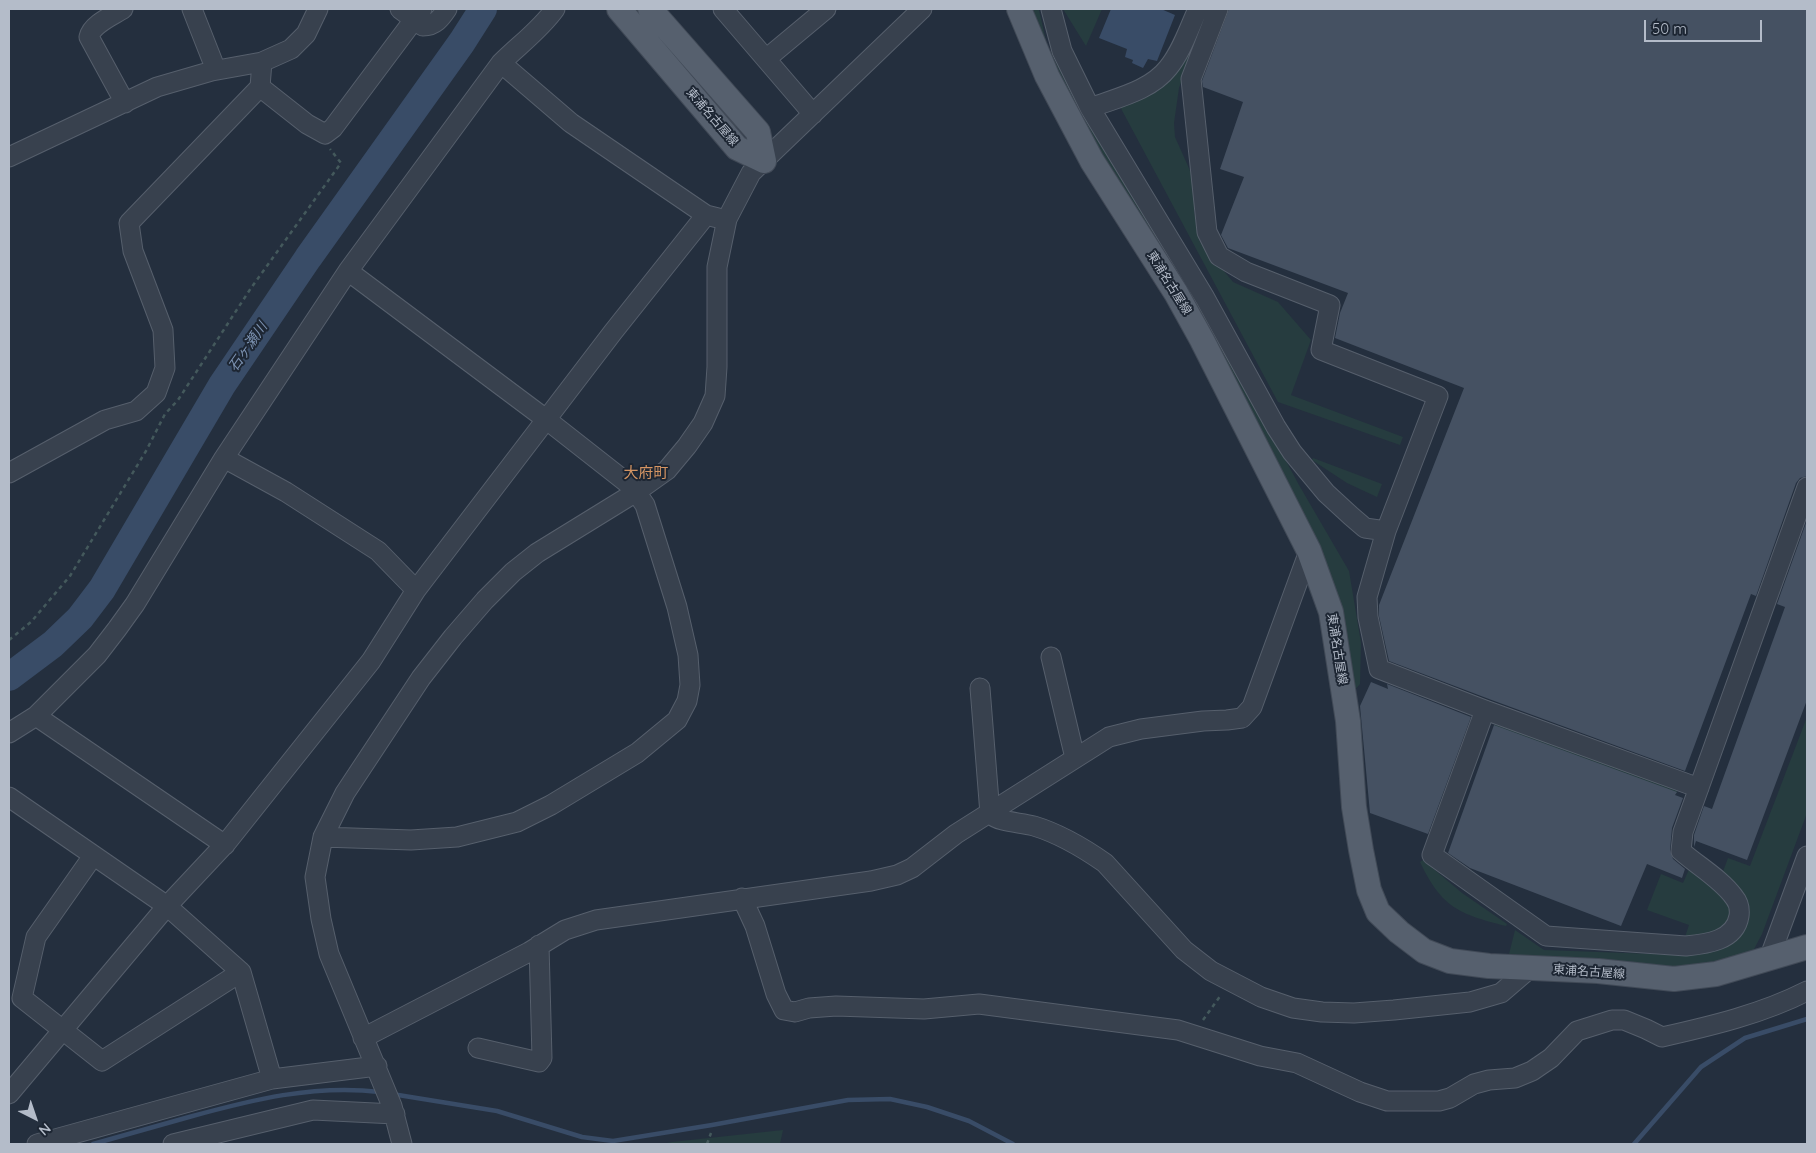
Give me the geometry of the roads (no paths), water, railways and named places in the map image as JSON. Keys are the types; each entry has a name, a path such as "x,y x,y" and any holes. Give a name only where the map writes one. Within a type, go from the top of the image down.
{"main road":[{"name":"東浦名古屋線","path":"619,9 737,148 764,161"},
{"name":"東浦名古屋線","path":"650,9 758,132 764,161"},
{"name":"東浦名古屋線","path":"1019,9 1047,76 1092,161 1176,293 1202,340 1309,551 1331,612 1348,721 1354,807 1369,890 1378,912 1399,932 1424,951 1450,961 1529,969 1598,971 1674,979 1716,974 1807,947"}],"street":[{"path":"123,9 95,27 90,32 89,37 125,103"},
{"path":"192,9 216,70"},
{"path":"9,157 157,87 216,70 262,62 291,49 306,34 318,9"},
{"path":"260,87 307,124 325,134 333,128 412,12 423,26 427,26 440,19 447,9"},
{"path":"9,733 36,716 97,655 118,629 187,521 224,458 348,271 501,63 548,20 555,9"},
{"path":"723,9 813,114"},
{"path":"766,59 826,9"},
{"path":"402,1144 394,1110 329,954 321,919 315,877 323,837 345,793 421,678 485,600 513,572 537,553 636,492 667,470 687,446 703,423 715,396 717,367 717,267 727,220 751,173 922,9"},
{"path":"1051,9 1062,51 1090,108 1206,298 1276,427 1292,452 1326,493 1365,528 1386,531"},
{"path":"1090,108 1140,90 1157,79 1173,61 1198,9"},
{"path":"1218,9 1191,79 1207,232 1219,256 1246,272 1330,305 1321,350 1438,396 1386,531 1367,597 1368,617 1379,669 1699,788"},
{"path":"9,473 105,420 136,411 156,394 165,368 163,330 133,250 129,223 260,87 262,62"},
{"path":"501,63 571,123 706,215 727,220"},
{"path":"9,1094 167,906 225,845 371,661 416,590 612,332 706,215"},
{"path":"323,837 411,840 457,837 517,822 552,805 637,753 676,720 687,701 690,685 688,655 677,607 645,505 636,492 547,420 348,271"},
{"path":"224,458 286,492 378,551 416,590"},
{"path":"1485,710 1432,855 1546,936 1686,946 1708,944 1727,935 1733,930 1738,920 1740,908 1735,898 1720,882 1681,851 1683,832 1807,487"},
{"path":"363,1038 565,930 596,920 871,881 897,875 912,868 956,834 1109,737 1194,722 1242,718 1252,707 1309,551"},
{"path":"1051,657 1075,758"},
{"path":"980,688 990,814 995,818 1036,826 1095,856 1104,863 1184,950 1211,971 1231,982 1261,997 1293,1008 1322,1012 1354,1013 1470,1002 1501,993 1529,969"},
{"path":"36,716 225,845"},
{"path":"9,797 167,906 241,972 272,1079"},
{"path":"93,856 36,936 22,998 62,1031 102,1061 241,972"},
{"path":"1769,959 1807,856"},
{"path":"742,898 755,926 776,994 784,1010 795,1012 809,1008 836,1006 924,1009 980,1004 1178,1030 1260,1056 1297,1063 1360,1092 1387,1101 1439,1101 1450,1098 1474,1084 1489,1080 1514,1078 1532,1071 1551,1058 1577,1030 1612,1020 1624,1020 1662,1037 1737,1018 1807,991"},
{"path":"478,1048 539,1062 542,1058 539,945"},
{"path":"37,1144 272,1079 377,1066"},
{"path":"173,1144 313,1110 394,1110"}],"water":[{"path":"1111,9 1161,9 1175,15 1157,61 1148,59 1143,68 1132,63 1133,60 1125,57 1127,49 1099,38"}],"waterway":[{"name":"石ヶ瀬川","path":"9,677 53,644 80,618 102,589 222,385 308,258 462,42 483,9"},
{"path":"1634,1144 1701,1067 1745,1038 1807,1019"},
{"path":"93,1144 212,1111 283,1095 331,1090 380,1092"},
{"path":"392,1094 497,1111 582,1137 613,1141 848,1100 890,1099 927,1107 969,1121 1013,1144"}],"district":[{"name":"大府町","path":"646,473"}]}
